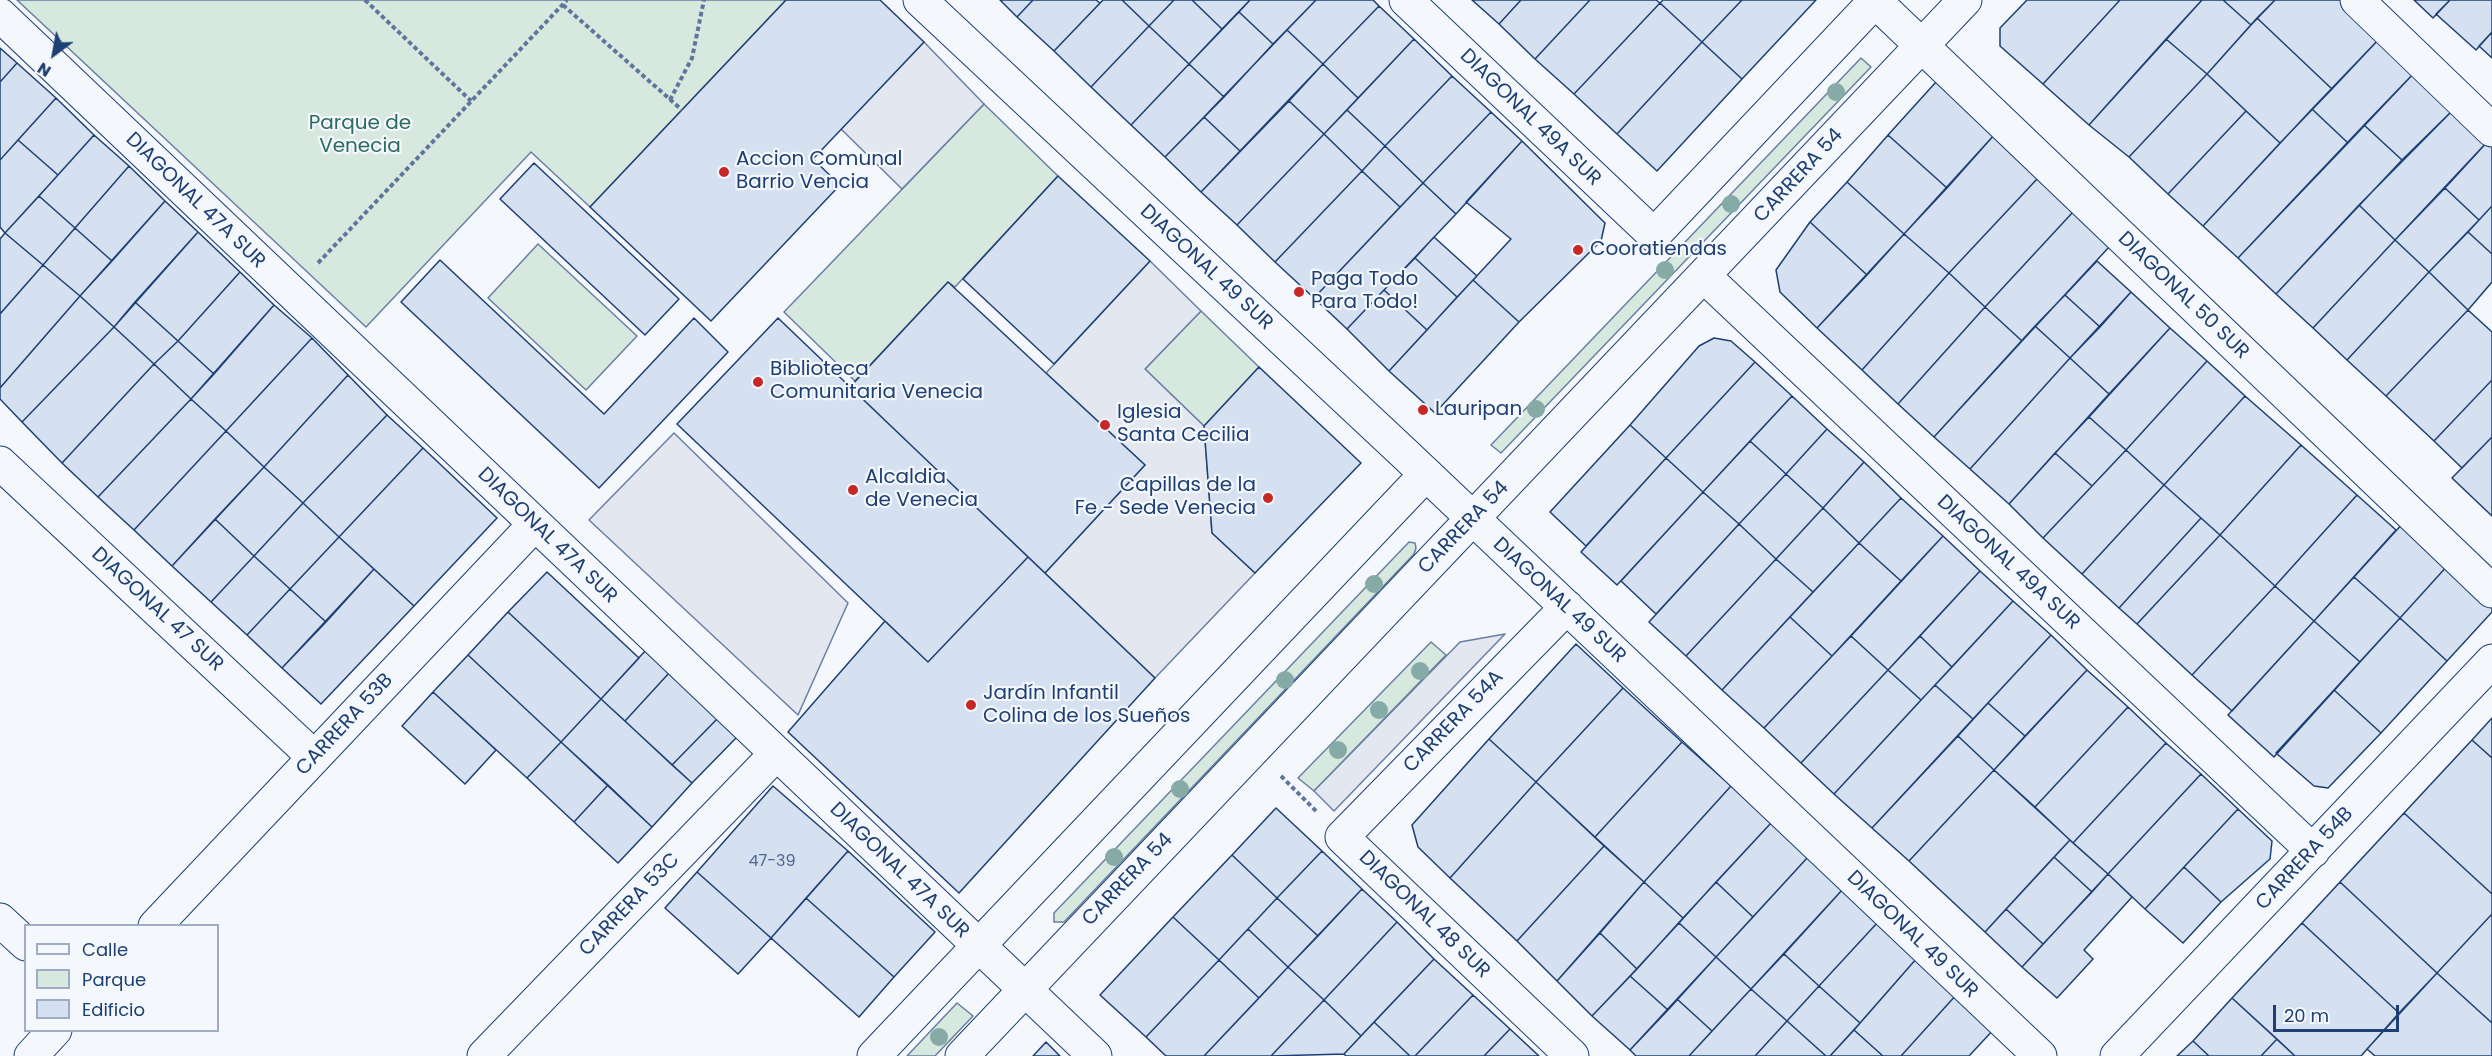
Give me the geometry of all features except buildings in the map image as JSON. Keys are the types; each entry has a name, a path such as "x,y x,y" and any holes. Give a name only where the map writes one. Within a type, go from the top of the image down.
{"street":[{"name":"DIAGONAL 49 SUR","path":"920,0 1426,474 2040,1056"},
{"name":"DIAGONAL 49A SUR","path":"1406,0 1654,235 1875,0"},
{"name":"DIAGONAL 50 SUR","path":"1875,0 2492,591"},
{"name":"CARRERA 54","path":"962,1056 1965,0"},
{"path":"2357,0 2492,130"},
{"name":"DIAGONAL 47A SUR","path":"0,15 1095,1056"},
{"name":"DIAGONAL 49A SUR","path":"1704,276 2313,851"},
{"name":"DIAGONAL 47 SUR","path":"0,463 315,757"},
{"path":"874,1056 1426,474"},
{"name":"CARRERA 53B","path":"157,924 534,525"},
{"name":"CARRERA 54A","path":"1342,837 1567,608"},
{"name":"CARRERA 54B","path":"2117,1056 2492,661"},
{"name":"CARRERA 53C","path":"484,1056 776,754"},
{"name":"DIAGONAL 48 SUR","path":"1342,837 1572,1056"},
{"path":"0,920 24,942"},
{"path":"31,1056 54,1032"}],"path":[{"path":"365,0 471,101"},
{"path":"291,292 567,0"},
{"path":"670,100 692,58 704,0"},
{"path":"562,5 682,110"},
{"name":"DIAGONAL 48 SUR","path":"1278,773 1342,837"}],"green space":[{"name":"Parque de Venecia","path":"17,0 786,0 590,207 531,152 366,327"},
{"path":"1861,58 1871,67 1501,453 1491,445"},
{"path":"984,104 1058,176 955,287 948,282 855,381 784,312"},
{"path":"538,244 637,336 586,390 488,298"},
{"path":"1201,311 1259,367 1204,426 1145,369"},
{"path":"1409,542 1415,543 1414,554 1064,922 1054,922 1054,913"},
{"path":"1431,642 1446,655 1314,791 1298,778"},
{"path":"957,1003 973,1016 935,1056 907,1056"}],"shaded area":[{"path":"924,42 984,104 902,189 841,129"},
{"path":"1150,261 1201,311 1145,369 1204,426 1212,533 1255,573 1155,678 1045,573 1145,465 1046,373"},
{"path":"674,433 848,603 798,715 589,520"},
{"path":"1505,634 1334,811 1314,791 1460,642"}],"place":[{"name":"Accion Comunal Barrio Vencia","path":"724,172"},
{"name":"Cooratiendas","path":"1578,250"},
{"name":"Paga Todo Para Todo!","path":"1299,292"},
{"name":"Biblioteca Comunitaria Venecia","path":"758,382"},
{"name":"Lauripan","path":"1423,410"},
{"name":"Iglesia Santa Cecilia","path":"1105,425"},
{"name":"Alcaldia de Venecia","path":"853,490"},
{"name":"Capillas de la Fe - Sede Venecia","path":"1268,498"},
{"name":"Jardín Infantil Colina de los Sueños","path":"971,705"}]}
